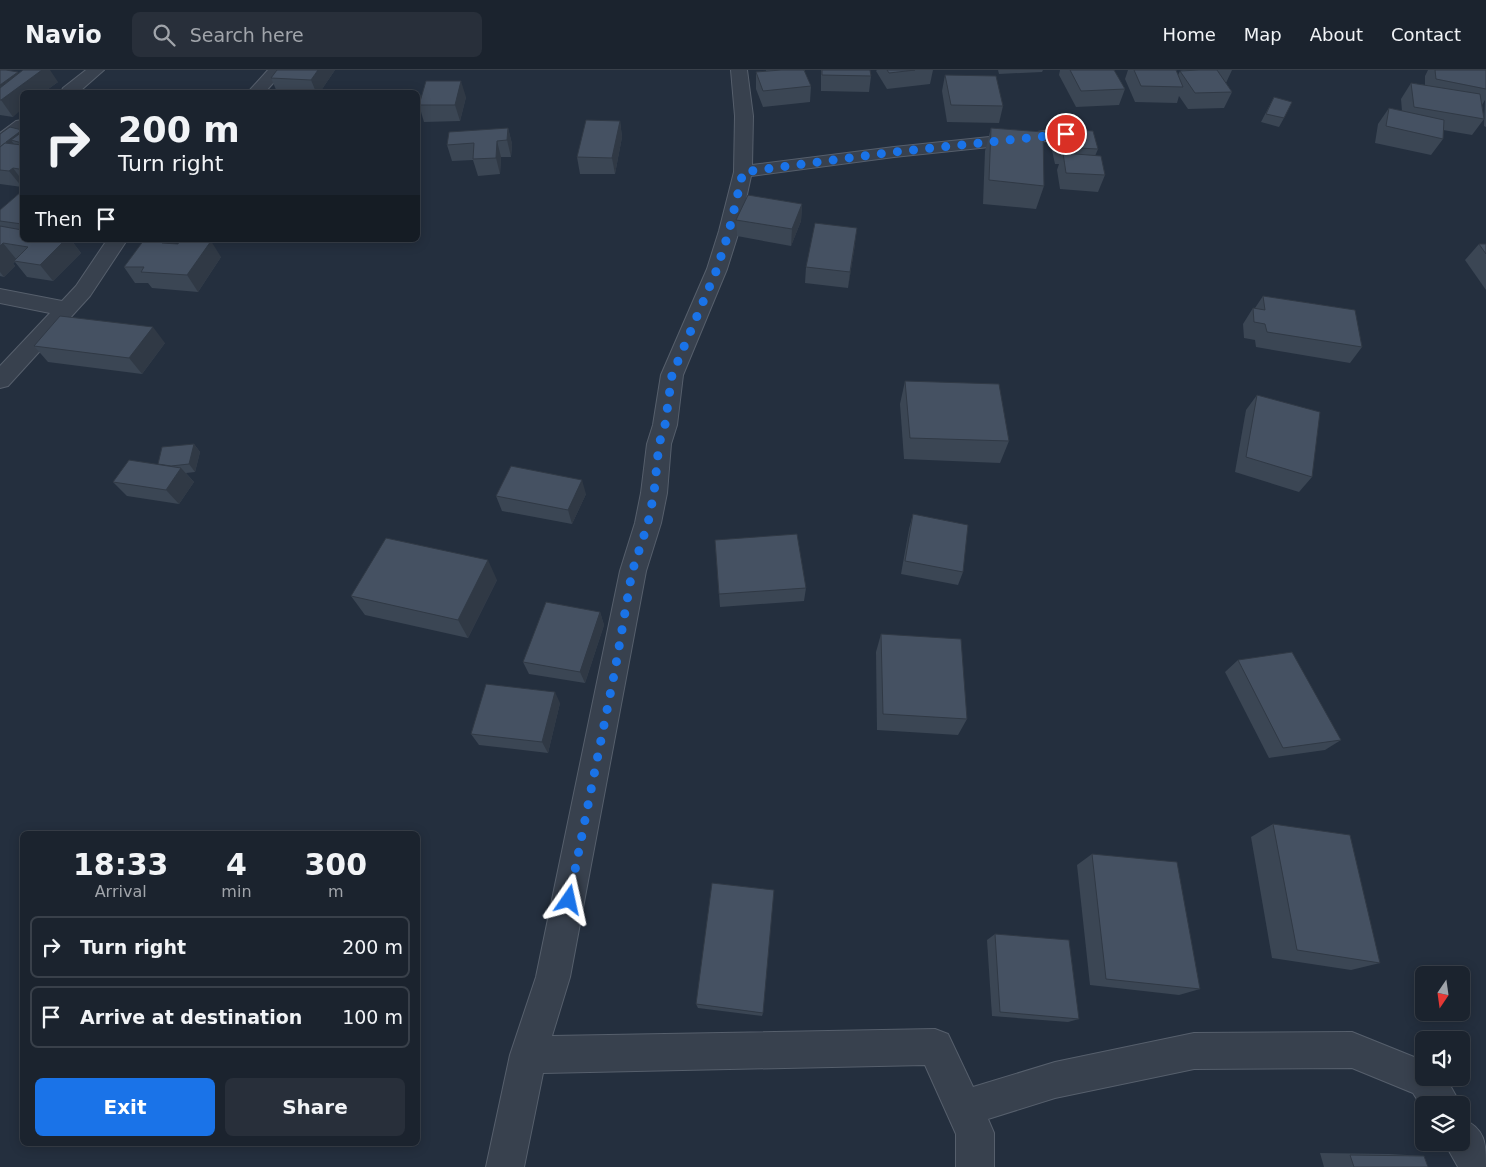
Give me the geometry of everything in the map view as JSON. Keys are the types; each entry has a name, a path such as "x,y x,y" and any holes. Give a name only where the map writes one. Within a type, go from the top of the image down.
{"street":[{"path":"71,90 96,70"},
{"path":"258,90 277,70"},
{"path":"505,1167 528,1054 553,977 615,670 632,572 648,523 659,444 665,425 672,375 717,269 729,231 743,172 744,116 739,70"},
{"path":"0,142 20,127"},
{"path":"743,172 894,152 1066,134"},
{"path":"0,380 83,291 116,242"},
{"path":"0,296 67,309"},
{"path":"528,1054 935,1047 975,1133 975,1167"},
{"path":"964,1108 1055,1080 1194,1051 1352,1050 1426,1080 1436,1096"},
{"path":"1470,1151 1480,1167"}],"building":[{"path":"0,70 6,70 18,72 0,85"},
{"path":"23,70 42,70 0,100 0,88"},
{"path":"277,70 318,70 311,80 271,78"},
{"path":"804,70 811,86 763,91 756,72"},
{"path":"822,70 870,70 871,76 822,75"},
{"path":"887,70 915,70 889,73"},
{"path":"1070,70 1114,70 1125,89 1081,91"},
{"path":"1134,70 1176,70 1183,87 1141,86"},
{"path":"1217,70 1232,92 1195,93 1180,71"},
{"path":"1435,70 1486,70 1486,89 1436,79"},
{"path":"945,75 996,76 1003,106 951,105"},
{"path":"426,81 461,81 455,105 420,105"},
{"path":"1411,83 1480,94 1484,119 1414,107"},
{"path":"1274,97 1292,102 1284,118 1266,114"},
{"path":"1389,108 1444,120 1443,139 1386,126"},
{"path":"586,120 620,121 612,158 577,157"},
{"path":"10,127 20,130 6,142 11,143 5,143 0,147 0,134"},
{"path":"508,128 507,140 497,141 496,158 473,159 474,143 447,145 449,132"},
{"path":"991,128 1043,132 1044,186 989,180"},
{"path":"1056,129 1093,131 1098,149 1060,147"},
{"path":"20,133 20,142 11,140"},
{"path":"5,143 20,145 19,169 0,170 0,147"},
{"path":"1063,153 1101,156 1105,175 1066,173"},
{"path":"20,193 20,224 0,221 0,210"},
{"path":"748,195 802,204 792,229 736,220"},
{"path":"815,223 857,228 850,272 806,267"},
{"path":"0,226 20,230 20,242 63,242 40,265 14,261 28,247 3,243 0,246"},
{"path":"143,242 178,244 179,242 210,242 187,275 141,272 144,267 124,267"},
{"path":"1479,244 1486,244 1486,254"},
{"path":"1263,296 1355,310 1362,347 1267,332 1265,324 1254,322 1253,308 1265,310"},
{"path":"60,316 153,327 129,358 34,346"},
{"path":"905,381 999,384 1009,441 910,438"},
{"path":"1257,395 1320,412 1312,477 1246,457"},
{"path":"194,444 189,464 171,466 158,464 162,447"},
{"path":"129,460 181,468 166,490 113,482"},
{"path":"511,466 582,480 568,510 496,496"},
{"path":"913,514 968,525 963,572 905,561"},
{"path":"797,534 806,588 719,594 715,540"},
{"path":"386,538 488,560 458,620 351,596"},
{"path":"546,602 600,612 580,672 523,662"},
{"path":"881,634 961,639 967,719 883,714"},
{"path":"1292,652 1341,740 1283,748 1238,660"},
{"path":"486,684 555,692 542,742 471,734"},
{"path":"1273,824 1350,835 1380,963 1297,950"},
{"path":"1092,854 1177,862 1200,989 1106,979"},
{"path":"712,883 774,890 763,1013 696,1004"},
{"path":"995,934 1069,940 1079,1019 1000,1012"},
{"path":"1350,1155 1424,1156 1428,1167 1354,1167"}],"route":[{"path":"569,900 615,670 632,572 648,523 654,493 659,444 665,425 672,375 717,269 729,231 743,172 894,152 1066,134"}]}
